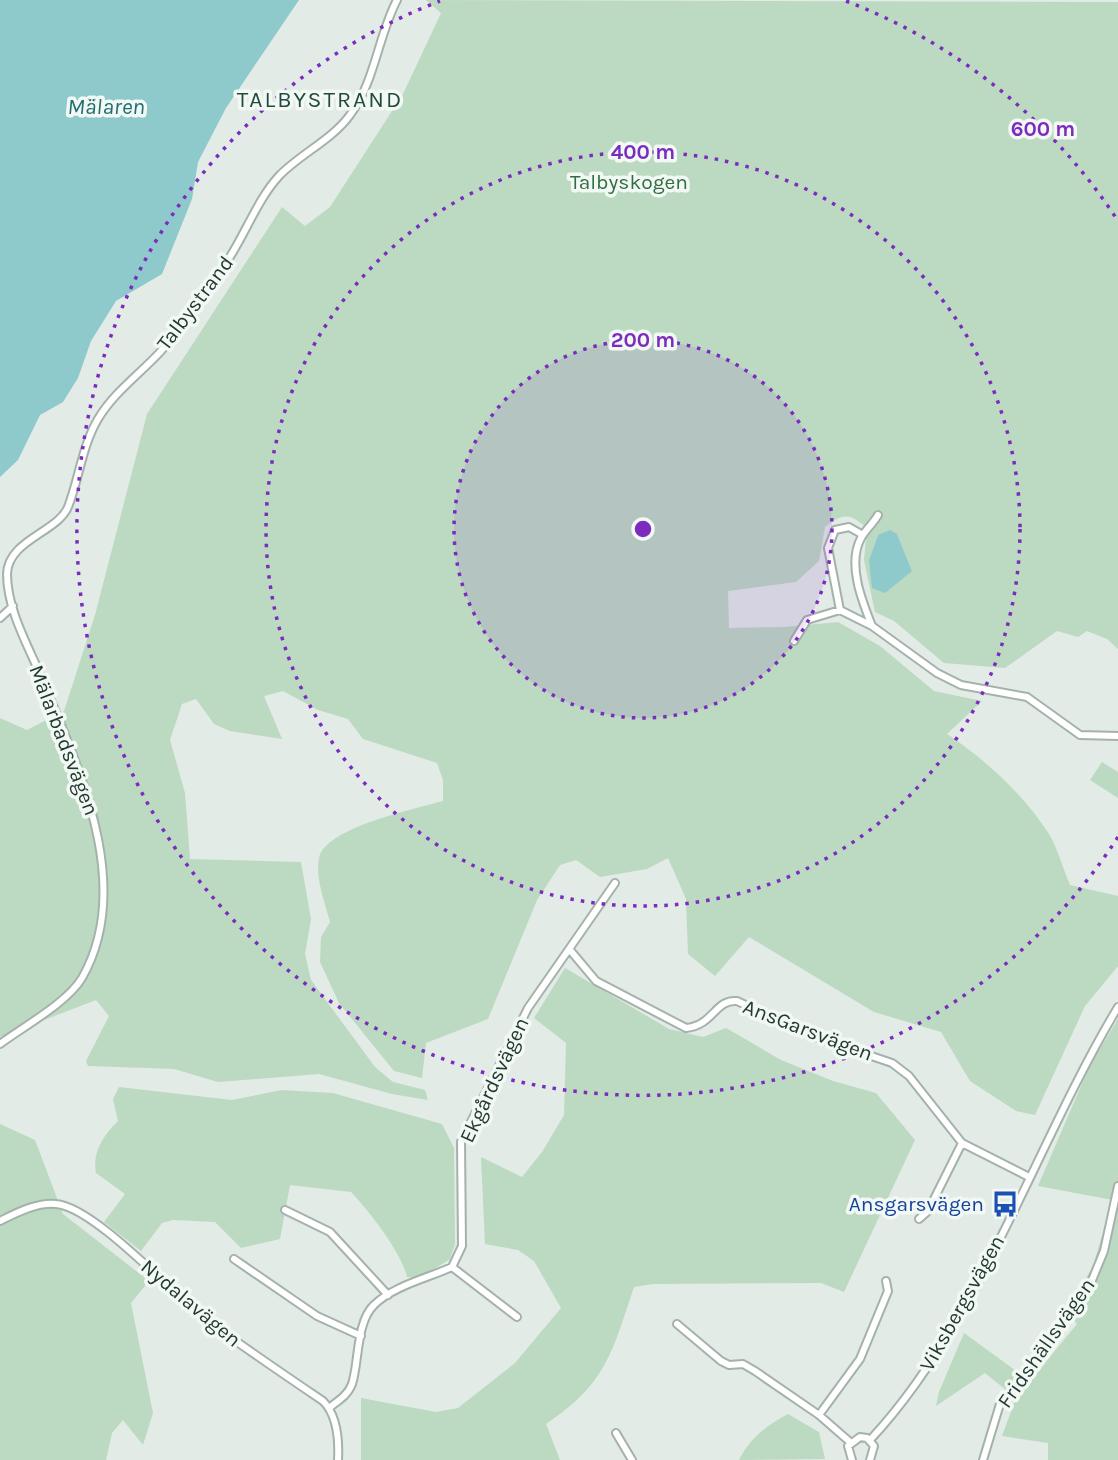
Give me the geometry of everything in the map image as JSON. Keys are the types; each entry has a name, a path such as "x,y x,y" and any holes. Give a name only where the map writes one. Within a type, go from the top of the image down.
{"street":[{"name":"Talbystrand","path":"13,606 7,574 10,561 67,510 96,421 111,399 161,351 187,319 235,250 278,177 350,116 370,74 397,0"},
{"path":"872,626 861,598 857,569 858,547 863,535 872,527 878,515"},
{"path":"840,610 828,548 835,530 849,527 863,535"},
{"path":"0,618 13,606"},
{"name":"Mälarbadsvägen","path":"0,1044 54,1005 81,980 99,937 103,890 98,834 84,785 13,606"},
{"path":"794,641 807,620 840,610 872,626 937,673 961,685 1027,697 1080,735 1118,736"},
{"name":"Ekgårdsvägen","path":"453,1267 463,1246 461,1142 528,1008 615,883"},
{"name":"AnsGarsvägen","path":"570,950 596,981 686,1028 699,1027 709,1020 719,1006 729,1000 737,1001 815,1037 892,1063 909,1076 962,1143 1029,1177"},
{"name":"Viksbergsvägen","path":"870,1440 896,1413 936,1353 1086,1063 1118,1007"},
{"path":"919,1219 928,1211 962,1143"},
{"name":"Fridshällsvägen","path":"983,1460 1000,1404 1090,1285 1104,1251 1118,1186"},
{"name":"Nydalavägen","path":"0,1221 36,1206 58,1203 81,1215 150,1267 201,1315 330,1408"},
{"path":"285,1210 330,1232 388,1295"},
{"path":"233,1259 317,1317 361,1336"},
{"path":"338,1460 337,1434 330,1408 344,1396 352,1383 353,1365 368,1313 388,1295 453,1267 517,1317"},
{"path":"819,1415 860,1359 888,1291 886,1282"},
{"path":"677,1324 722,1361 729,1365 743,1363 819,1415 850,1442"},
{"path":"616,1433 632,1460"},
{"path":"850,1460 847,1450 850,1442 860,1437 870,1440 874,1450 870,1460"}],"green space":[{"name":"Talbyskogen","path":"426,0 1118,2 1118,649 1107,639 1087,631 1078,637 1057,631 1005,668 944,663 894,621 875,612 864,560 867,528 851,517 841,517 825,527 819,561 796,582 728,591 729,628 838,622 880,646 934,691 982,701 947,734 990,767 1039,819 1052,840 1070,885 1118,896 1118,966 1085,1006 1035,1115 1016,1111 970,1081 941,1032 874,1012 749,937 715,976 688,954 686,899 668,858 647,869 600,877 576,860 560,865 537,900 488,1019 426,1043 422,1078 394,1071 339,1003 320,962 321,937 330,922 319,882 319,858 325,847 354,828 443,801 443,780 437,763 363,739 348,719 318,710 283,691 264,696 282,739 230,731 214,724 196,699 182,704 170,740 185,793 190,859 301,862 311,919 305,954 311,980 375,1067 393,1082 425,1090 428,1100 392,1094 319,1074 218,1082 174,1069 88,1066 86,1061 109,1016 96,1000 0,1037 0,718 27,730 64,711 95,615 147,414 282,207 305,226 330,207 403,94 441,13","holes":["897,534 912,571 869,560 878,535"]},
{"path":"1102,762 1118,772 1118,798 1090,780"},
{"path":"565,968 669,1029 703,1037 726,1028 781,1060 833,1081 876,1093 915,1140 844,1292 821,1283 653,1284 634,1287 604,1365 582,1395 546,1424 560,1460 361,1460 361,1398 436,1412 458,1408 515,1363 561,1308 534,1261 518,1250 485,1244 481,1157 522,1177 542,1152 564,1115 566,1043 534,1018"},
{"path":"1118,1019 1118,1201 1038,1186 1090,1065"},
{"path":"119,1087 232,1100 282,1090 333,1093 442,1124 454,1148 455,1244 450,1259 420,1278 407,1277 392,1245 351,1192 290,1185 280,1239 241,1248 215,1222 173,1220 162,1223 141,1251 104,1222 125,1194 96,1173 97,1151 118,1121 113,1099"},
{"path":"0,1124 35,1140 63,1214 149,1281 131,1303 153,1413 143,1445 123,1420 112,1433 106,1460 0,1460"},
{"path":"1118,1211 1118,1460 1048,1460 1048,1443 1002,1436 1016,1398 985,1373 936,1406 939,1392 964,1333 1030,1381 1077,1324 1067,1311 1093,1266 1106,1222"},
{"path":"788,1414 819,1432 825,1459 739,1460 748,1445 760,1433"}],"water":[{"name":"Mälaren","path":"0,0 299,0 226,108 198,162 192,199 162,274 116,301 91,341 78,378 63,402 40,415 18,460 0,477"},
{"path":"890,530 897,534 912,571 885,593 872,588 869,560 878,535"}],"place":[{"name":"Ansgarsvägen","path":"1005,1204"}],"district":[{"name":"TALBYSTRAND","path":"320,99"}]}
